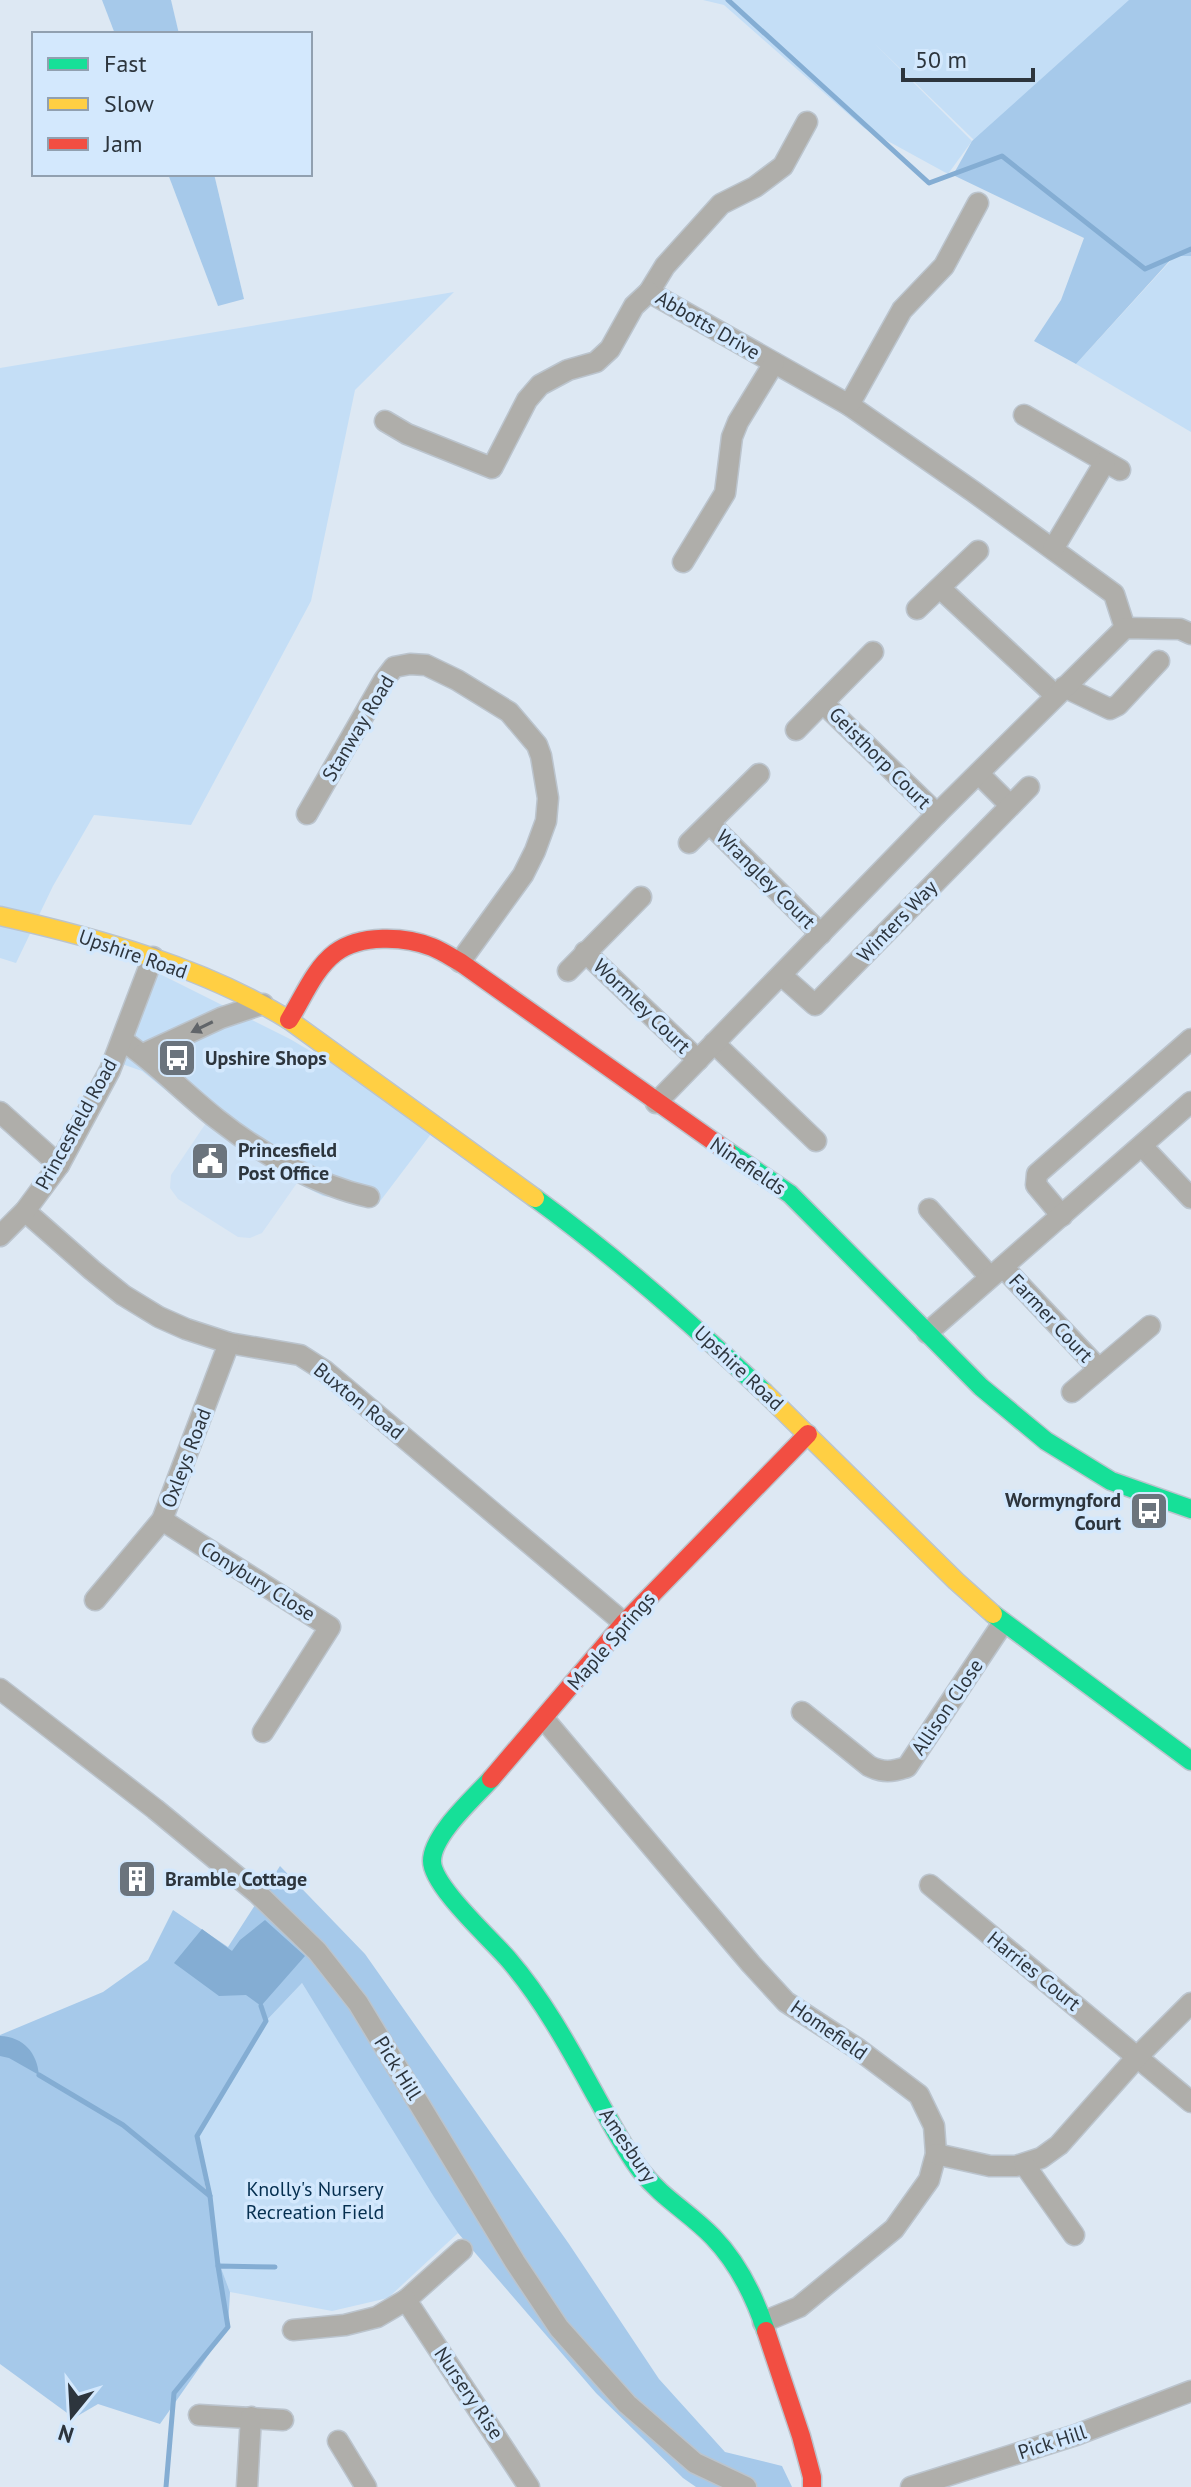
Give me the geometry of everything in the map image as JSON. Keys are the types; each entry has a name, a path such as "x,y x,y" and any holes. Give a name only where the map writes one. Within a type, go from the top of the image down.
{"street":[{"name":"Abbotts Drive","path":"807,122 783,166 755,187 721,204 665,266 649,292 849,405 1114,594 1125,628"},
{"path":"849,405 902,310 944,266 978,203"},
{"path":"385,421 407,434 492,468 527,400 540,385 568,370 596,362 610,349 634,306 649,292"},
{"path":"683,562 725,493 732,437 774,363"},
{"path":"1024,415 1113,466 1053,549"},
{"path":"917,609 978,551"},
{"path":"940,588 1060,691 1110,709 1118,705 1159,661"},
{"path":"656,1103 937,814 1125,628 1180,629 1191,634"},
{"path":"796,730 873,652"},
{"name":"Stanway Road","path":"307,814 394,667 426,665 509,712 537,745 541,756 548,798 546,821 523,875 460,962"},
{"name":"Geisthorp Court","path":"823,703 937,814"},
{"name":"Wrangley Court","path":"689,843 759,774"},
{"path":"979,774 1010,805"},
{"name":"Winters Way","path":"781,975 815,1005 1029,787"},
{"name":"Wrangley Court","path":"710,824 821,934"},
{"name":"Wormley Court","path":"568,971 641,897"},
{"name":"Upshire Road","path":"0,916 72,932 153,957 263,1004 289,1020 575,1227 681,1314 1003,1623 1191,1761"},
{"name":"Ninefields","path":"289,1020 322,968 335,953 349,944 381,940 416,942 433,947 460,962 656,1103 790,1194 981,1387 1046,1441 1111,1481 1191,1509"},
{"name":"Wormley Court","path":"585,952 698,1060"},
{"name":"Princesfield Road","path":"0,1236 25,1211 59,1165 110,1070 153,957"},
{"path":"143,1054 221,1018 263,1004"},
{"path":"1062,1216 1036,1185 1037,1174 1191,1039"},
{"path":"122,1040 143,1054 215,1118 255,1146 345,1192 369,1197"},
{"path":"714,1043 816,1141"},
{"path":"927,1333 1191,1102"},
{"path":"0,1112 59,1165"},
{"path":"1142,1146 1191,1198"},
{"path":"929,1209 997,1272"},
{"name":"Buxton Road","path":"25,1211 123,1295 173,1323 229,1343 300,1355 325,1371 624,1623"},
{"name":"Farmer Court","path":"997,1272 1099,1369"},
{"name":"Farmer Court","path":"1072,1392 1150,1326"},
{"name":"Oxleys Road","path":"95,1600 162,1520 229,1343"},
{"name":"Maple Springs","path":"431,1859 436,1843 443,1834 624,1623 808,1434"},
{"name":"Conybury Close","path":"162,1520 330,1627 263,1732"},
{"name":"Allison Close","path":"802,1712 869,1766 879,1771 893,1772 907,1767 1003,1623"},
{"name":"Pick Hill","path":"0,1689 246,1883 317,1951 358,2003 515,2262 559,2328 627,2404 695,2463 746,2487"},
{"name":"Homefield","path":"544,1719 786,2002 858,2049 919,2095 934,2126 936,2154"},
{"name":"Amesbury","path":"431,1859 438,1882 511,1962 563,2036 641,2171 667,2200 713,2237 744,2279 763,2322 801,2436 812,2487"},
{"name":"Harries Court","path":"930,1885 1191,2102"},
{"path":"763,2322 799,2307 894,2229 929,2180 936,2154 990,2166 1016,2166 1041,2158 1059,2145 1138,2056 1191,2003"},
{"path":"1024,2164 1074,2235"},
{"path":"293,2330 345,2325 377,2317 406,2300 462,2250"},
{"name":"Nursery Rise","path":"406,2300 529,2487"},
{"name":"Pick Hill","path":"911,2487 1076,2435 1191,2391"},
{"path":"199,2415 283,2420"},
{"path":"247,2487 251,2417"},
{"path":"338,2441 366,2487"}],"shaded area":[{"path":"102,0 171,0 179,32 114,32"},
{"path":"1129,0 1191,0 1191,256 1174,256 1076,364 1034,341 1061,300 1084,238 953,175 972,141"},
{"path":"169,176 214,176 244,299 218,306"},
{"name":"Upshire Shops","path":"206,1123 257,1160 297,1183 262,1233 250,1238 238,1237 178,1199 170,1188 171,1175"},
{"path":"280,1866 365,1954 569,2244 659,2379 725,2452 782,2466 792,2487 696,2487 596,2393 458,2233 302,1983 266,2021 197,2136 221,2268 230,2292 228,2327 160,2424 98,2404 74,2418 0,2364 0,2035 103,1992 148,1960 173,1910 228,1947"},
{"path":"265,1920 305,1956 261,2006 246,1995 219,1996 174,1963 202,1929 232,1951 240,1940"},
{"path":"0,2036 16,2039 28,2048 39,2075 0,2056"}],"green space":[{"path":"703,0 1130,0 975,141 874,43 972,141 948,174 864,128 724,5"},
{"path":"1175,256 1191,256 1191,432 1076,364"},
{"path":"454,292 355,390 311,601 191,825 94,815 53,886 16,963 0,958 0,368"},
{"path":"148,968 290,1039 437,1126 378,1204 323,1196 297,1183 257,1160 142,1071 119,1063"},
{"name":"Knolly's Nursery Recreation Field","path":"302,1983 458,2233 388,2298 332,2311 230,2292 221,2268 197,2136 266,2021"}],"waterway":[{"path":"728,0 929,183 1002,156 1145,269 1191,249"},
{"path":"218,2266 210,2196 197,2136 266,2021 261,2006"},
{"path":"39,2075 123,2125 210,2196"},
{"path":"166,2487 174,2393 228,2327 218,2266 275,2267"}],"traffic: fast":[{"path":"727,1151 790,1194 981,1387 1046,1441 1111,1481 1191,1509"},
{"path":"535,1198 652,1291 764,1392"},
{"path":"993,1614 1191,1761"},
{"path":"491,1779 455,1817 439,1840 432,1861 435,1872 452,1898 509,1960 546,2010 641,2171 704,2228 738,2269 766,2331"}],"traffic: slow":[{"path":"0,916 149,956 256,1001 289,1020 535,1198"},
{"path":"764,1392 993,1614"}],"traffic: jam":[{"path":"289,1020 321,967 345,947 357,942 383,939 421,943 460,962 727,1151"},
{"path":"491,1779 624,1623 808,1434"},
{"path":"766,2331 801,2436 812,2487"}],"place":[{"name":"Upshire Shops","path":"177,1058"},
{"name":"Princesfield Post Office","path":"210,1161"},
{"name":"Wormyngford Court","path":"1149,1511"},
{"name":"Bramble Cottage","path":"137,1879"}]}
